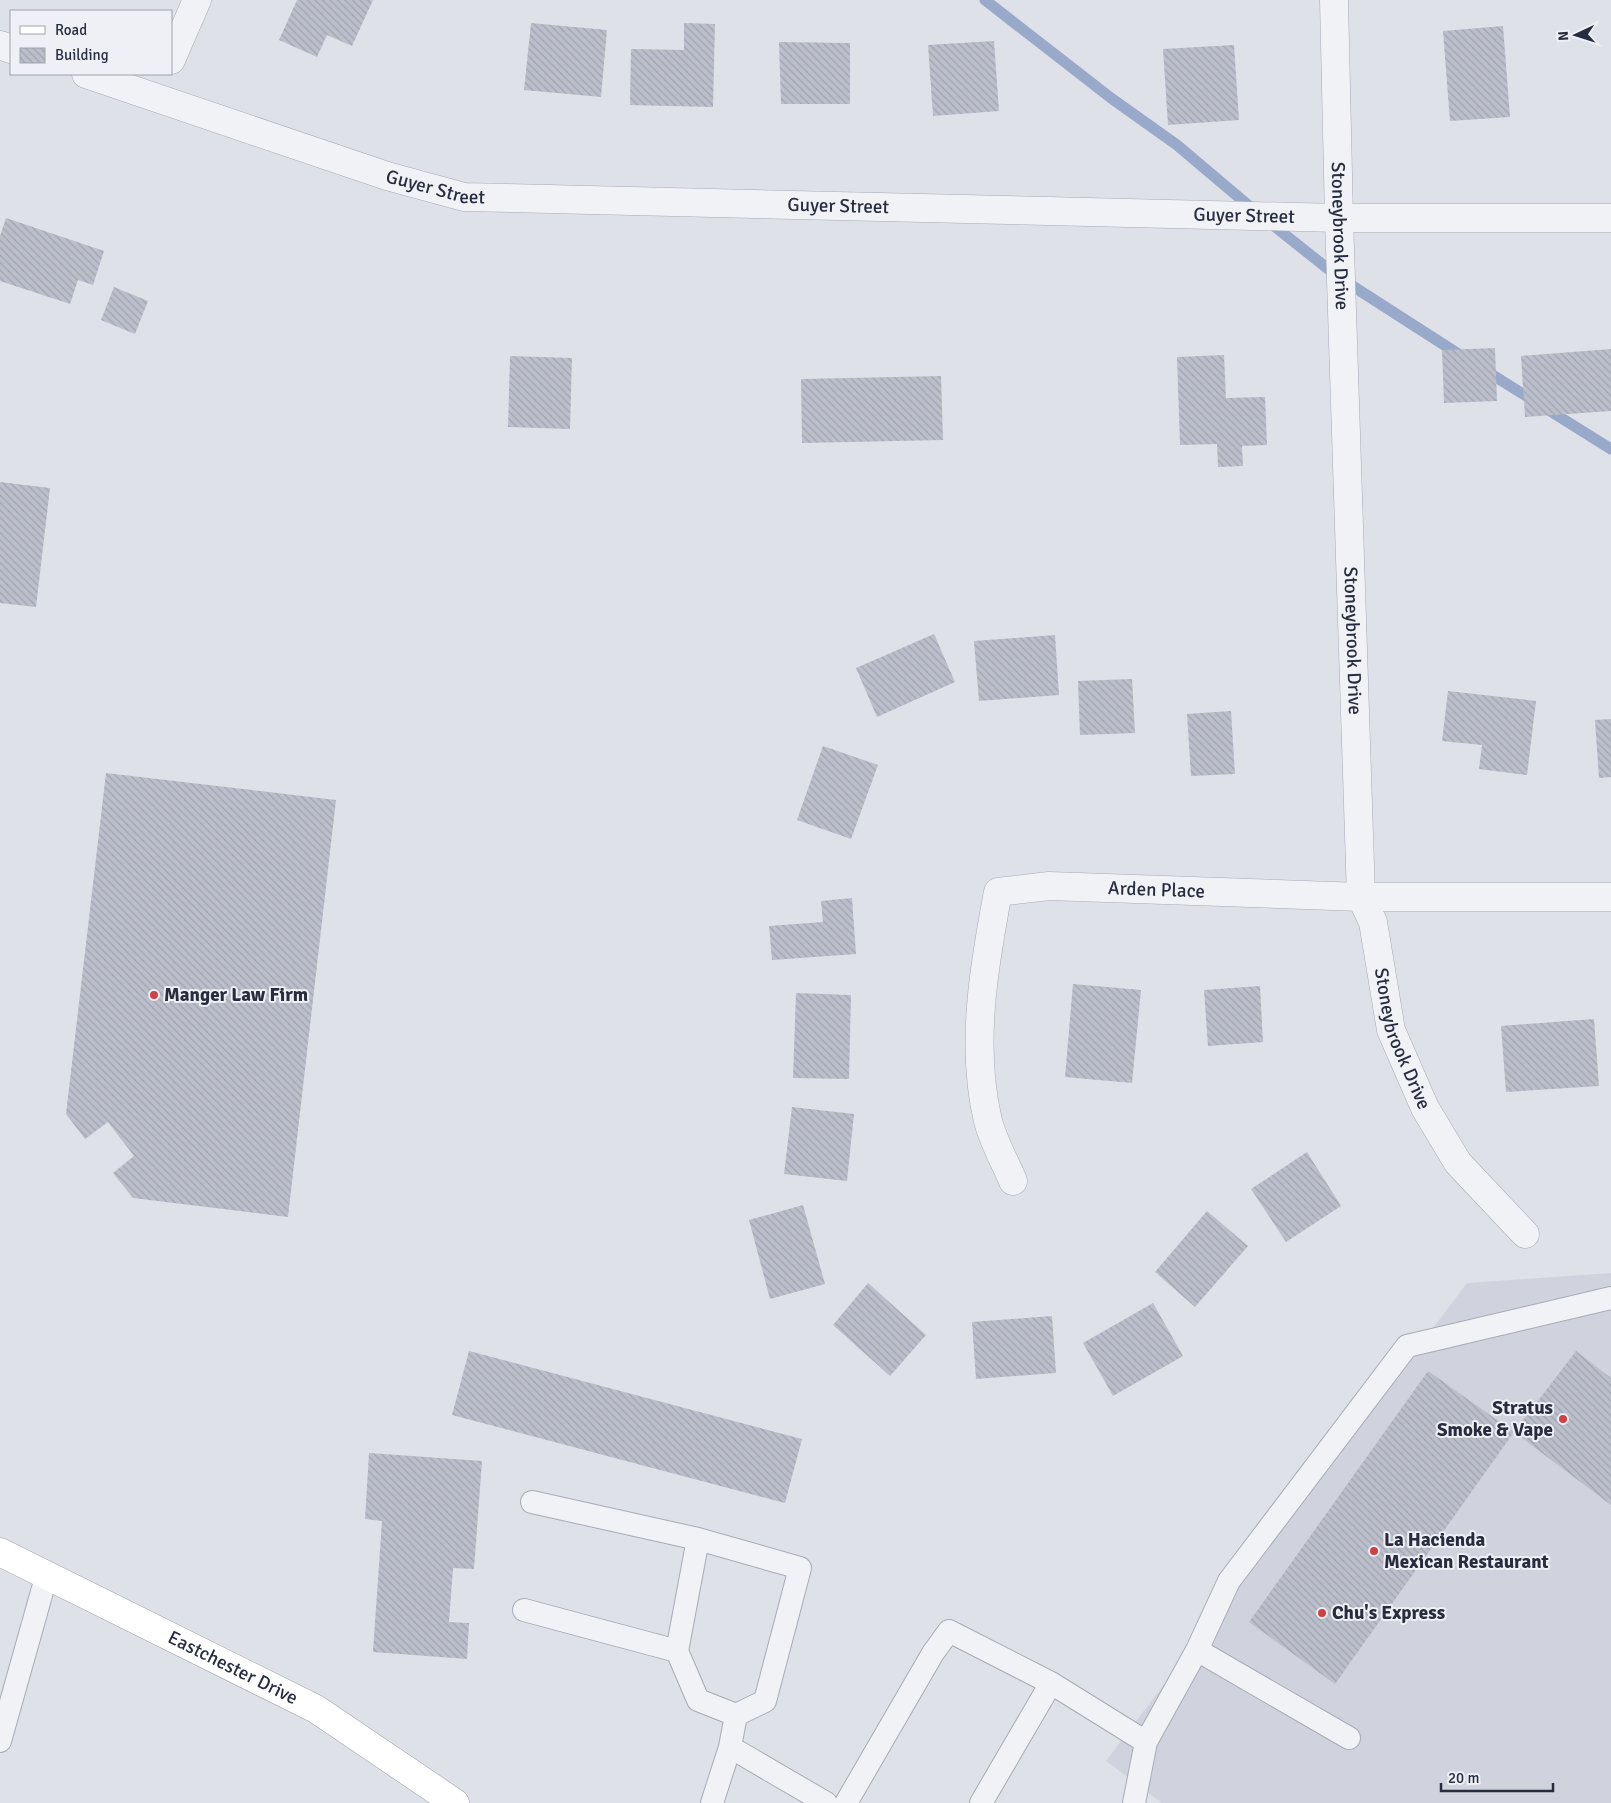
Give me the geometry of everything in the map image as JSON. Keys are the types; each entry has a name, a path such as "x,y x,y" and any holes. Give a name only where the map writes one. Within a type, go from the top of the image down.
{"main road":[{"name":"Eastchester Drive","path":"0,1552 316,1709 455,1803"}],"street":[{"path":"172,58 197,0"},
{"name":"Stoneybrook Drive","path":"1334,0 1339,218 1361,896 1372,922 1391,1030 1425,1108 1458,1162 1525,1234"},
{"name":"Guyer Street","path":"92,75 160,86 387,176 464,197 1339,218 1611,218"},
{"name":"Arden Place","path":"1013,1181 988,1121 980,1061 983,971 998,892 1050,886 1361,896 1611,897"}],"lane":[{"path":"1134,1803 1146,1742 1196,1650 1229,1580 1407,1346 1611,1298"},
{"path":"532,1502 698,1539 800,1568 765,1701 736,1715 698,1700 678,1651 698,1539"},
{"path":"0,1741 47,1574"},
{"path":"524,1610 678,1651"},
{"path":"846,1803 933,1653 949,1631 1050,1683 1146,1742"},
{"path":"1196,1650 1349,1738"},
{"path":"981,1803 1050,1683"},
{"path":"712,1803 730,1747 736,1715"},
{"path":"730,1747 826,1803"}],"shaded area":[{"path":"1611,1273 1611,1803 1162,1803 1106,1761 1467,1283"}],"building":[{"path":"297,0 373,0 352,46 327,35 317,57 279,40"},
{"path":"531,23 607,30 601,97 524,90"},
{"path":"684,23 715,24 713,107 630,105 631,49 684,50"},
{"path":"1503,26 1510,117 1450,121 1443,31"},
{"path":"994,41 999,111 933,116 928,45"},
{"path":"779,42 850,43 850,104 781,104"},
{"path":"1234,45 1239,120 1168,125 1163,49"},
{"path":"6,218 104,251 93,285 78,280 70,304 0,281 0,236"},
{"path":"114,287 148,301 135,334 101,320"},
{"path":"1495,348 1497,401 1444,403 1442,350"},
{"path":"1611,349 1611,411 1525,417 1521,356"},
{"path":"1224,355 1226,398 1265,397 1267,445 1242,446 1243,466 1218,467 1217,444 1180,445 1177,357"},
{"path":"510,356 572,358 570,429 508,427"},
{"path":"941,376 943,440 802,443 801,379"},
{"path":"0,482 50,488 36,607 0,603"},
{"path":"934,634 955,682 877,717 856,668"},
{"path":"1055,635 1059,695 979,701 974,641"},
{"path":"1132,679 1135,733 1080,735 1078,681"},
{"path":"1448,691 1536,701 1527,775 1479,769 1482,745 1442,741"},
{"path":"1231,711 1235,774 1191,776 1187,714"},
{"path":"1611,719 1611,777 1599,778 1595,720"},
{"path":"823,746 878,765 851,839 797,820"},
{"path":"106,773 336,800 288,1217 133,1198 113,1173 134,1156 108,1122 85,1139 66,1114"},
{"path":"852,898 856,954 772,960 769,926 823,922 821,901"},
{"path":"1073,984 1141,990 1132,1083 1065,1077"},
{"path":"1260,986 1263,1042 1208,1046 1204,990"},
{"path":"796,993 851,995 849,1079 793,1078"},
{"path":"1594,1019 1599,1086 1506,1092 1501,1026"},
{"path":"792,1107 854,1114 847,1181 784,1174"},
{"path":"1307,1152 1341,1206 1286,1242 1251,1189"},
{"path":"803,1205 825,1284 770,1299 749,1220"},
{"path":"1207,1211 1248,1246 1195,1307 1155,1272"},
{"path":"868,1283 926,1335 890,1376 833,1325"},
{"path":"1153,1303 1183,1356 1113,1396 1083,1343"},
{"path":"1052,1316 1056,1373 976,1379 972,1322"},
{"path":"469,1351 802,1439 785,1503 452,1415"},
{"path":"1576,1351 1611,1378 1611,1505 1514,1432"},
{"path":"1428,1371 1514,1432 1335,1684 1249,1622"},
{"path":"369,1453 482,1461 474,1569 453,1568 449,1622 469,1623 467,1659 373,1652 382,1521 365,1519"}],"waterway":[{"path":"985,0 1111,98 1177,145 1255,211"},
{"path":"1269,222 1337,276 1463,357"},
{"path":"1483,369 1611,449"}],"place":[{"name":"Manger Law Firm","path":"154,995"},
{"name":"Stratus Smoke & Vape","path":"1563,1419"},
{"name":"La Hacienda Mexican Restaurant","path":"1374,1551"},
{"name":"Chu's Express","path":"1322,1613"}]}
